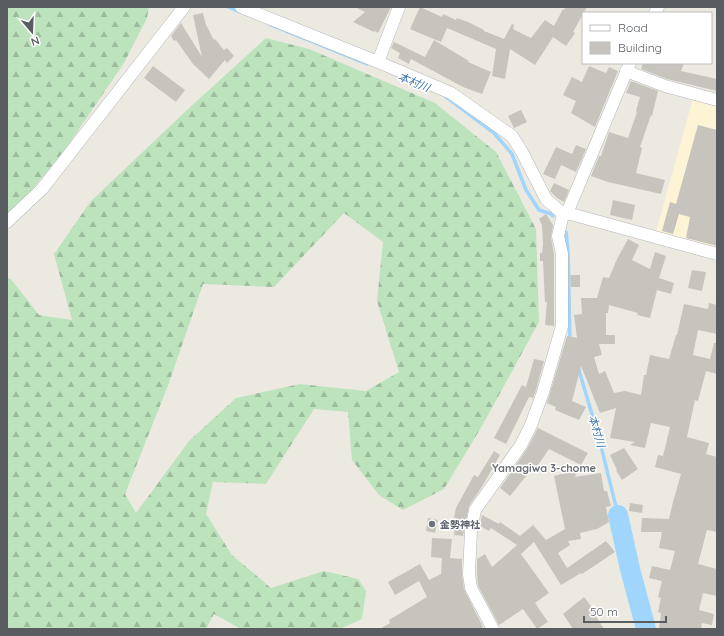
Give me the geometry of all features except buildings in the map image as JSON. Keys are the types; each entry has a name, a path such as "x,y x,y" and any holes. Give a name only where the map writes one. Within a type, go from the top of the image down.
{"street":[{"path":"7,222 42,189 184,7"},
{"path":"241,7 451,93 512,136 522,152 546,199 565,213 717,254"},
{"path":"378,62 399,7"},
{"path":"493,629 471,588 469,574 471,531 475,510 521,445 531,425 543,392 562,326 562,254 558,236 565,213 628,67 666,86 717,100"}],"shaded area":[{"path":"693,98 717,105 717,250 656,232"}],"green space":[{"path":"7,7 149,7 147,18 124,63 62,154 7,219"},
{"path":"266,38 309,49 435,103 496,152 536,229 539,322 482,426 444,489 403,510 379,495 352,460 348,412 314,409 266,484 213,482 206,514 232,555 271,588 324,571 358,579 366,591 362,619 340,629 241,629 214,614 206,629 7,629 7,280 10,278 39,315 72,320 54,254 91,201","holes":["344,213 383,242 377,301 399,372 366,391 300,384 236,398 189,441 136,513 125,494 169,383 203,284 274,287"]}],"waterway":[{"name":"本村川","path":"228,7 240,12"},
{"name":"本村川","path":"271,25 367,64"},
{"name":"本村川","path":"445,96 494,133 512,154 526,190 539,210 553,216"},
{"name":"本村川","path":"566,232 568,251 570,341"},
{"name":"本村川","path":"578,367 599,438 618,515"},
{"name":"本村川","path":"618,515 630,569 646,629"}],"place":[{"name":"金勢神社","path":"432,524"}],"district":[{"name":"Yamagiwa 3-chome","path":"544,468"}]}
